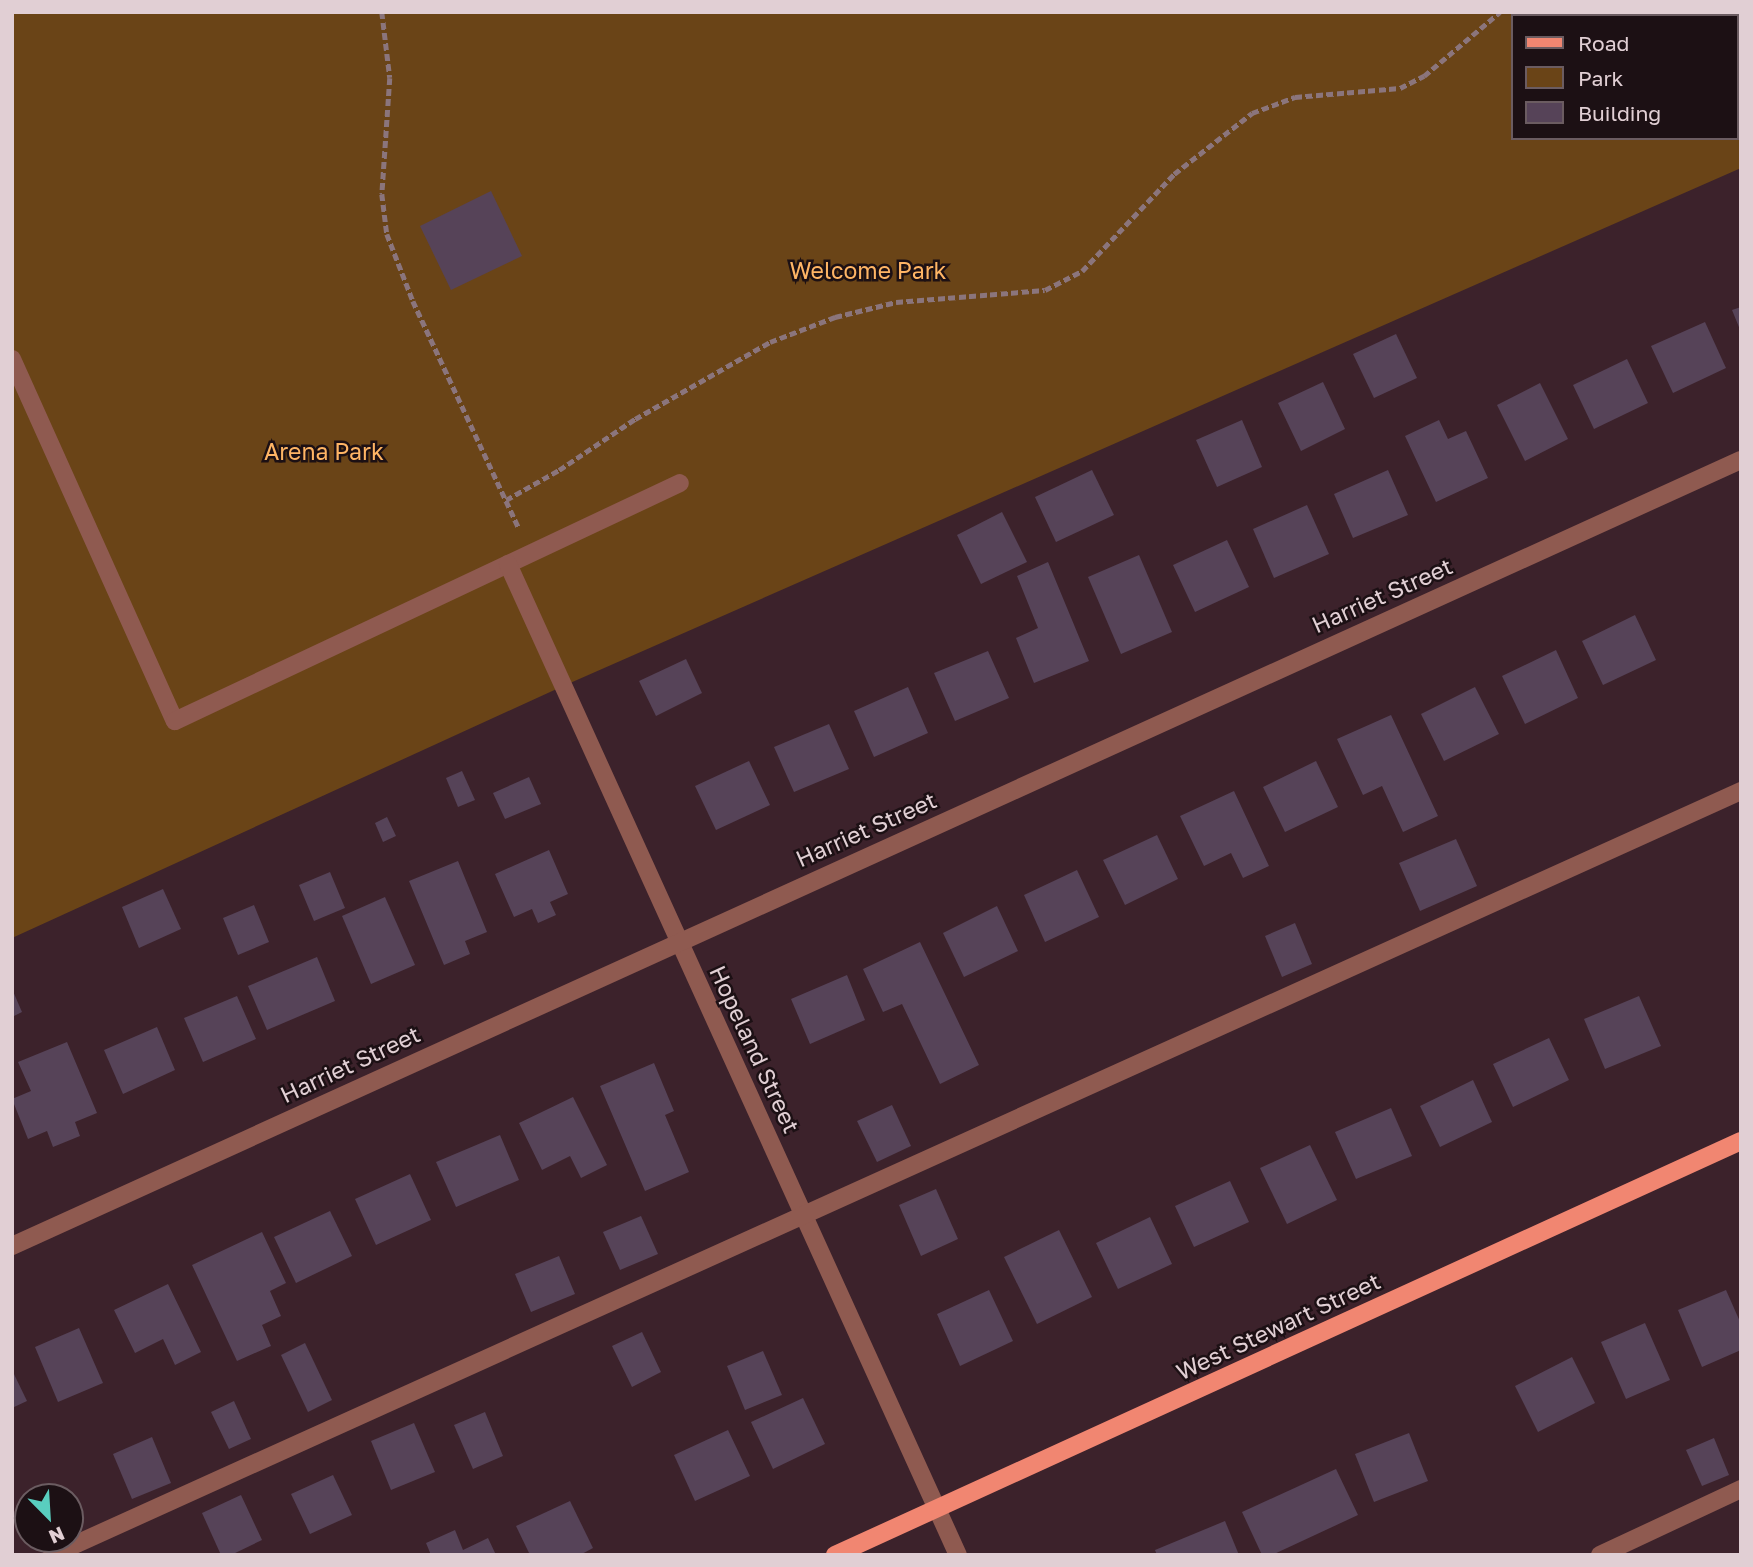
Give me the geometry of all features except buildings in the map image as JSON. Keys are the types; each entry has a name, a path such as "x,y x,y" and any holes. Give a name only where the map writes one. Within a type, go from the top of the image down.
{"main road":[{"name":"West Stewart Street","path":"835,1555 1741,1141"}],"street":[{"path":"12,359 17,383 175,721 680,484"},
{"name":"Harriet Street","path":"12,1245 1741,460"},
{"name":"Hopeland Street","path":"508,564 958,1555"},
{"path":"52,1555 805,1217 1741,790"},
{"path":"1600,1555 1741,1489"}],"path":[{"path":"382,12 390,78 382,194 387,234 413,301 531,553"},
{"path":"506,500 559,470 635,419 770,342 835,317 896,302 1045,290 1082,271 1174,174 1252,113 1295,97 1400,88 1424,76 1500,12"}],"green space":[{"path":"12,12 1741,12 1741,168 561,687 12,938"}],"park label":[{"name":"Welcome Park","path":"868,270"},
{"name":"Arena Park","path":"324,451"}]}
